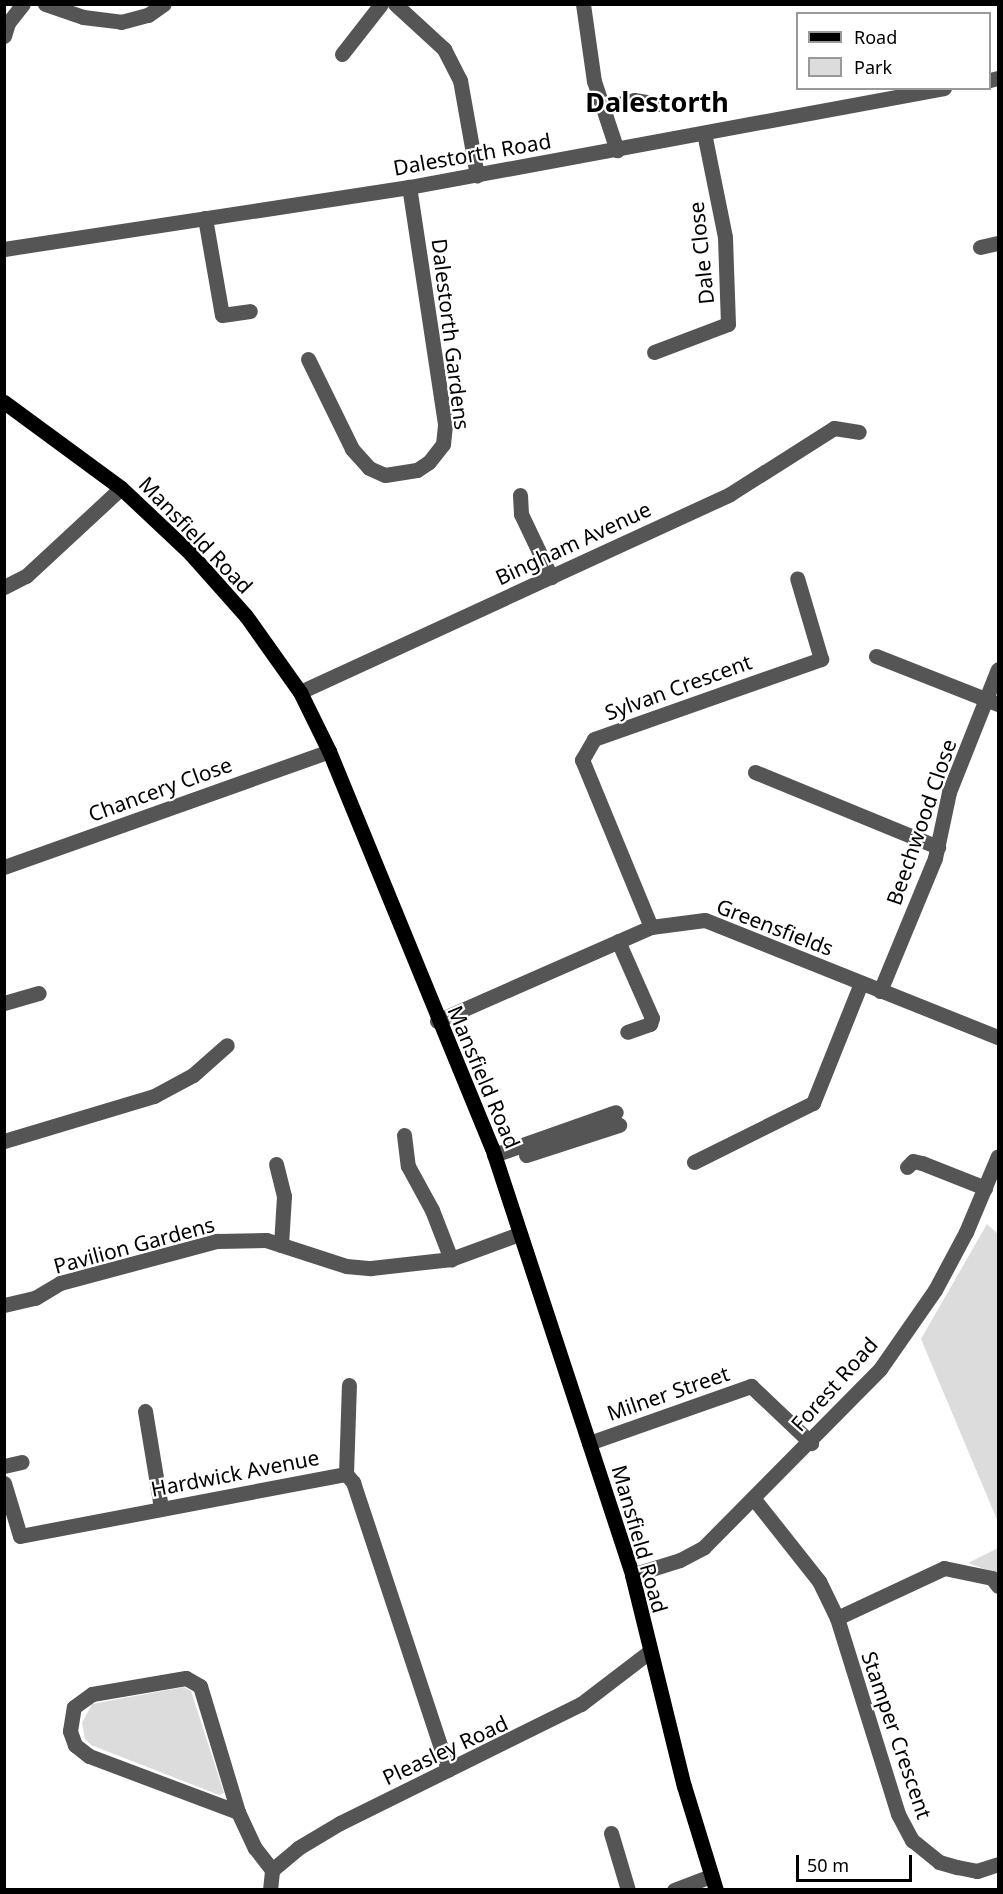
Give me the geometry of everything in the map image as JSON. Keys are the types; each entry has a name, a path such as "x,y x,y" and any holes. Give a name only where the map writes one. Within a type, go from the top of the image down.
{"main road":[{"name":"Mansfield Road","path":"4,402 121,488 190,553 246,616 300,692 329,751 437,1021 496,1159 632,1575 649,1652 713,1883"}],"street":[{"path":"4,36 8,23 23,4"},
{"path":"45,4 83,17 121,22 148,15 164,4"},
{"path":"342,54 381,4"},
{"path":"395,4 444,49 460,80 477,175"},
{"path":"583,4 592,71 617,150"},
{"name":"Dalestorth Road","path":"4,249 410,187 934,90"},
{"path":"603,108 634,100 659,104"},
{"name":"Dale Close","path":"654,352 728,324 725,237 704,134"},
{"name":"Dalestorth Gardens","path":"308,359 334,417 360,460 385,474 417,470 429,462 443,444 445,424 410,187"},
{"path":"206,218 222,315 250,311"},
{"path":"980,247 999,243"},
{"name":"Bingham Avenue","path":"300,692 730,494 834,428 859,432"},
{"path":"4,587 26,576 121,488"},
{"path":"520,495 521,514 551,577"},
{"name":"Sylvan Crescent","path":"651,927 582,760 594,739 821,659 797,578"},
{"path":"876,656 993,702"},
{"name":"Beechwood Close","path":"880,991 938,847 949,792 993,702 999,669"},
{"name":"Chancery Close","path":"4,867 329,751"},
{"path":"755,772 938,847"},
{"name":"Greensfields","path":"437,1021 651,927 705,920 999,1037"},
{"path":"618,941 652,1018 650,1024 627,1032"},
{"path":"694,1162 813,1103 861,983"},
{"path":"4,1003 39,993"},
{"path":"4,1142 154,1096 193,1075 227,1045"},
{"path":"496,1159 618,1119"},
{"path":"404,1136 408,1166 432,1210 451,1259"},
{"name":"Forest Road","path":"632,1575 680,1560 704,1547 811,1443 880,1369 928,1300 966,1232 999,1156"},
{"path":"907,1167 913,1161 922,1163 985,1188"},
{"path":"276,1164 284,1196 281,1245"},
{"name":"Pavilion Gardens","path":"4,1305 34,1298 60,1283 217,1241 266,1240 354,1267 451,1259 519,1234"},
{"path":"346,1474 349,1385"},
{"name":"Milner Street","path":"589,1443 751,1386 811,1443"},
{"path":"145,1411 161,1508"},
{"path":"4,1466 22,1462"},
{"name":"Hardwick Avenue","path":"4,1483 20,1536 346,1474 353,1482 447,1770"},
{"name":"Stamper Crescent","path":"754,1499 819,1581 837,1618 898,1814 912,1840 939,1862 957,1868 976,1871 999,1864"},
{"path":"837,1618 944,1568 992,1578 999,1586"},
{"name":"Pleasley Road","path":"272,1869 340,1823 581,1704 649,1652"},
{"path":"238,1812 89,1756 75,1745 70,1731 74,1707 92,1694 194,1680 200,1686 238,1812 255,1848 272,1869 270,1890"},
{"path":"610,1833 628,1890"},
{"path":"674,1890 713,1883"}],"green space":[{"path":"987,1224 998,1234 998,1522 921,1339"},
{"path":"998,1548 998,1574 968,1563"},
{"path":"184,1687 191,1691 224,1793 219,1795 91,1745 85,1739 82,1723 92,1704"}],"district":[{"name":"Dalestorth","path":"657,102"}]}
